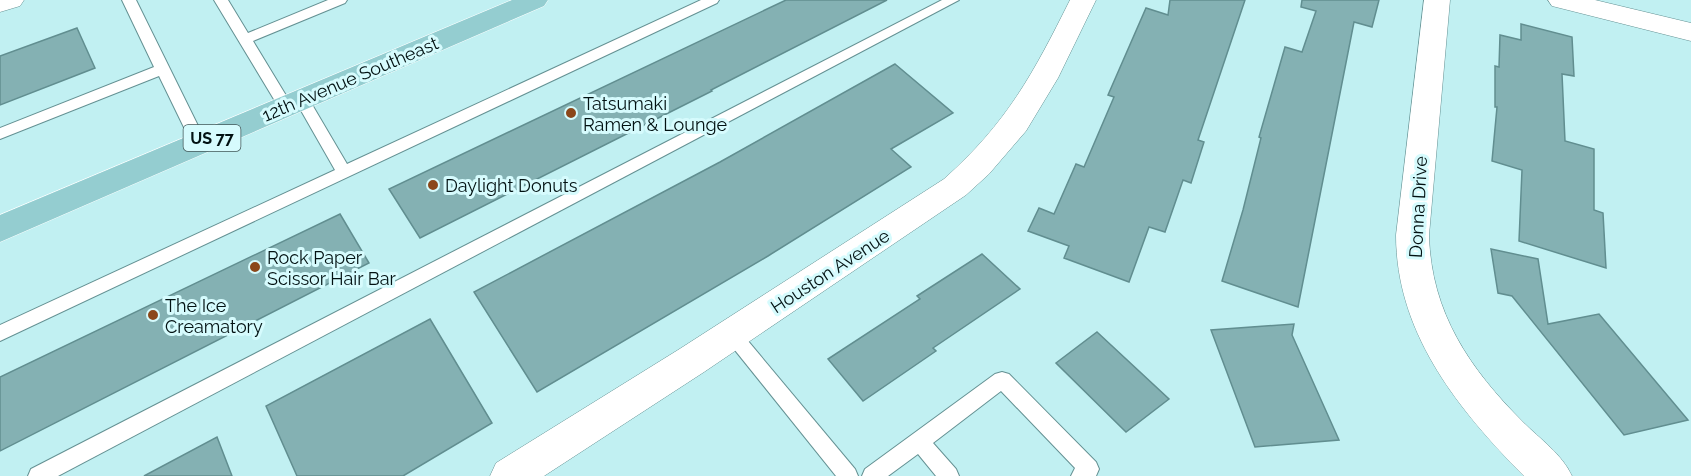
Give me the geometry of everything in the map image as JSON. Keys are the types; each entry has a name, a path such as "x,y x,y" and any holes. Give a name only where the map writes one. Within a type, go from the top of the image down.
{"main road":[{"name":"12th Avenue Southeast","path":"0,229 535,0"}],"street":[{"path":"0,4 10,0"},
{"name":"Houston Avenue","path":"510,476 915,215 982,164 1011,131 1039,90 1083,0"},
{"name":"Donna Drive","path":"1437,0 1414,217 1413,257 1417,281 1433,330 1466,384 1485,409 1552,476"},
{"path":"1561,0 1691,32"}],"lane":[{"path":"129,0 199,144"},
{"path":"221,0 245,39 344,172"},
{"path":"245,39 340,0"},
{"path":"0,333 712,0"},
{"path":"38,476 952,0"},
{"path":"0,134 162,69"},
{"path":"732,334 848,476"},
{"path":"872,476 1002,380 1089,469 1081,476"},
{"path":"920,441 949,476"}],"building":[{"path":"786,0 887,0 420,238 389,189"},
{"path":"1170,0 1245,0 1198,140 1204,142 1191,183 1183,180 1165,232 1149,227 1129,282 1064,258 1069,246 1028,231 1039,208 1054,214 1076,164 1084,167 1114,97 1108,95 1146,8 1168,15"},
{"path":"1302,0 1379,0 1372,27 1354,22 1298,307 1222,281 1243,210 1261,138 1259,137 1285,47 1302,52 1316,11 1301,7"},
{"path":"1521,24 1572,37 1574,76 1562,74 1565,141 1594,149 1594,210 1603,213 1606,268 1519,241 1522,170 1492,161 1497,107 1495,107 1495,66 1499,67 1500,35 1521,40"},
{"path":"77,28 95,68 0,105 0,56"},
{"path":"895,64 953,113 891,149 911,167 768,256 537,392 474,292 720,162"},
{"path":"340,214 369,263 0,451 0,377"},
{"path":"1491,249 1538,259 1548,324 1599,314 1688,420 1624,435 1512,296 1498,293"},
{"path":"982,254 1020,289 933,348 936,351 863,401 828,359 920,299 917,296"},
{"path":"430,319 492,423 403,476 297,476 266,406"},
{"path":"1294,324 1292,335 1339,440 1255,447 1211,330"},
{"path":"1097,332 1169,399 1126,432 1056,363"},
{"path":"217,437 232,476 144,476"}],"place":[{"name":"Tatsumaki Ramen & Lounge","path":"571,113"},
{"name":"Daylight Donuts","path":"433,185"},
{"name":"Rock Paper Scissor Hair Bar","path":"255,267"},
{"name":"The Ice Creamatory","path":"153,315"}]}
